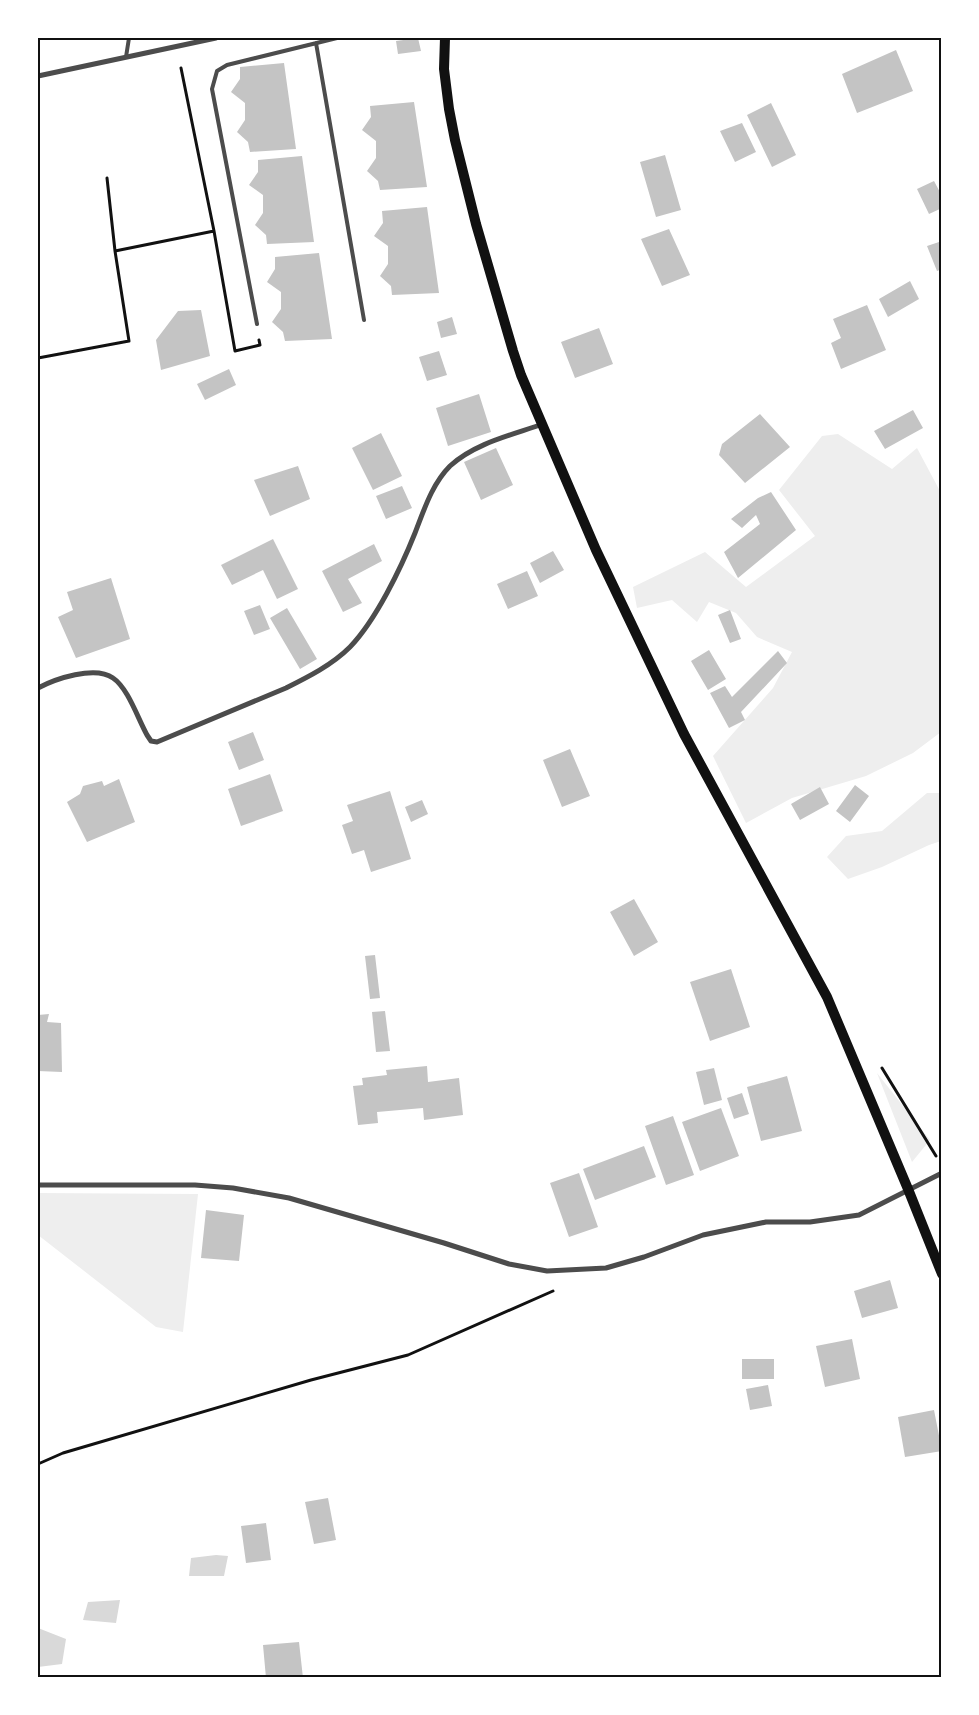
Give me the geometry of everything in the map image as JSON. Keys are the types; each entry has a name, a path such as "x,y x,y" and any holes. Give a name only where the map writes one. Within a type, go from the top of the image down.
{"main road":[{"path":"445,38 444,69 449,110 476,224 513,351 596,550 684,734 827,997 942,1274"}],"street":[{"path":"38,76 216,38"},
{"path":"38,688 51,681 83,673 103,674 113,678 124,690 151,741 157,742 305,679 349,648 366,628 396,575 434,487 450,466 474,449 543,424"},
{"path":"38,1185 195,1185 233,1188 289,1198 509,1264 547,1271 606,1268 703,1236 766,1222 810,1222 859,1216 942,1174"}],"lane":[{"path":"126,57 129,38"},
{"path":"257,324 212,89 217,71 227,64 337,38"},
{"path":"316,43 364,320"}],"path":[{"path":"181,68 214,231 235,351 260,345 257,324"},
{"path":"38,358 129,341 115,251 107,178"},
{"path":"115,251 214,231"},
{"path":"38,1464 63,1453 168,1422 311,1380 408,1355 561,1288"}],"shaded area":[{"path":"838,434 892,469 917,448 941,493 941,732 913,753 866,776 792,798 746,823 713,756 773,688 792,652 757,637 736,613 709,602 697,622 672,600 637,608 633,587 705,552 746,587 815,536 779,490 822,436"},
{"path":"927,793 941,793 941,841 882,867 848,879 827,857 846,836 882,831"},
{"path":"877,1073 930,1140 912,1162"},
{"path":"38,1193 198,1194 183,1332 156,1327 38,1235"},
{"path":"216,1555 228,1556 224,1576 189,1576 191,1558"},
{"path":"120,1600 116,1623 83,1620 88,1602"},
{"path":"38,1628 66,1639 62,1664 38,1667"}],"building":[{"path":"418,38 421,51 398,54 396,41"},
{"path":"896,50 913,91 857,113 842,74"},
{"path":"284,63 296,149 250,152 248,142 237,132 245,120 245,103 231,92 240,79 240,67"},
{"path":"414,102 427,187 380,190 378,181 367,171 376,158 376,141 362,130 371,117 370,106"},
{"path":"771,103 796,155 772,167 747,115"},
{"path":"742,123 756,152 735,162 720,131"},
{"path":"665,155 681,210 656,217 640,162"},
{"path":"302,156 314,242 267,244 266,235 255,225 263,213 263,195 249,185 258,172 258,160"},
{"path":"934,181 942,196 942,208 929,214 917,189"},
{"path":"427,207 439,293 392,295 391,286 380,276 388,264 388,246 374,236 383,223 382,211"},
{"path":"669,229 690,275 662,286 641,239"},
{"path":"942,241 942,269 937,271 927,246"},
{"path":"319,253 332,339 285,341 283,332 272,322 281,309 281,292 267,282 275,269 275,257"},
{"path":"910,281 919,299 888,317 879,299"},
{"path":"867,305 886,350 841,369 831,343 841,338 833,319"},
{"path":"201,310 210,356 161,370 156,340 178,311"},
{"path":"452,317 457,334 441,338 437,322"},
{"path":"599,328 613,364 575,378 561,342"},
{"path":"439,351 447,375 427,381 419,357"},
{"path":"229,369 236,385 205,400 197,384"},
{"path":"479,394 491,432 448,446 436,408"},
{"path":"913,410 923,428 885,449 874,431"},
{"path":"760,414 790,447 745,483 719,455 722,444"},
{"path":"381,433 402,476 373,490 352,448"},
{"path":"496,448 513,485 481,500 464,462"},
{"path":"298,466 310,499 270,516 254,480"},
{"path":"402,486 412,508 386,519 376,496"},
{"path":"771,492 796,530 738,578 724,552 760,524 756,515 742,528 731,519 758,498"},
{"path":"273,539 298,589 277,599 263,570 232,585 221,565"},
{"path":"374,544 382,561 348,579 362,603 343,612 322,571"},
{"path":"553,551 564,570 540,583 530,563"},
{"path":"527,571 538,596 508,609 497,584"},
{"path":"111,578 130,639 76,658 58,617 73,610 67,592"},
{"path":"260,605 270,629 254,635 244,611"},
{"path":"287,608 317,659 300,669 270,618"},
{"path":"730,610 741,639 730,643 718,615"},
{"path":"709,650 726,679 708,690 691,661"},
{"path":"778,651 787,663 741,712 745,720 729,728 710,693 725,686 732,697"},
{"path":"253,732 264,760 239,770 228,742"},
{"path":"570,749 590,796 562,807 543,760"},
{"path":"270,774 283,811 241,826 228,789"},
{"path":"119,779 135,822 87,842 67,802 80,794 83,786 102,781 104,786"},
{"path":"855,785 869,796 850,822 836,811"},
{"path":"820,787 829,804 800,820 791,804"},
{"path":"390,791 411,859 371,872 364,850 352,854 342,825 353,821 347,805"},
{"path":"422,800 428,814 411,822 405,807"},
{"path":"634,899 658,942 634,956 610,912"},
{"path":"375,955 380,998 370,999 365,956"},
{"path":"731,969 750,1027 710,1041 690,982"},
{"path":"385,1011 390,1051 376,1052 372,1012"},
{"path":"49,1014 47,1022 61,1023 62,1072 38,1071 38,1015"},
{"path":"427,1066 428,1082 459,1078 463,1115 424,1120 423,1108 377,1112 378,1123 358,1125 353,1086 363,1085 362,1078 387,1075 386,1070"},
{"path":"714,1068 722,1100 704,1105 696,1072"},
{"path":"787,1076 802,1131 761,1141 747,1087"},
{"path":"742,1093 749,1114 734,1119 727,1098"},
{"path":"721,1108 739,1156 700,1171 682,1122"},
{"path":"673,1116 694,1175 666,1185 645,1126"},
{"path":"644,1146 656,1177 595,1200 583,1169"},
{"path":"579,1173 598,1227 569,1237 550,1183"},
{"path":"206,1210 244,1215 239,1261 201,1258"},
{"path":"890,1280 898,1308 862,1318 854,1291"},
{"path":"852,1339 860,1379 825,1387 816,1346"},
{"path":"742,1359 774,1359 774,1379 742,1379"},
{"path":"768,1385 772,1406 750,1410 746,1389"},
{"path":"934,1410 942,1451 905,1457 898,1417"},
{"path":"328,1498 336,1540 314,1544 305,1502"},
{"path":"266,1523 271,1560 246,1563 241,1526"},
{"path":"299,1642 303,1678 266,1678 263,1645"}]}
